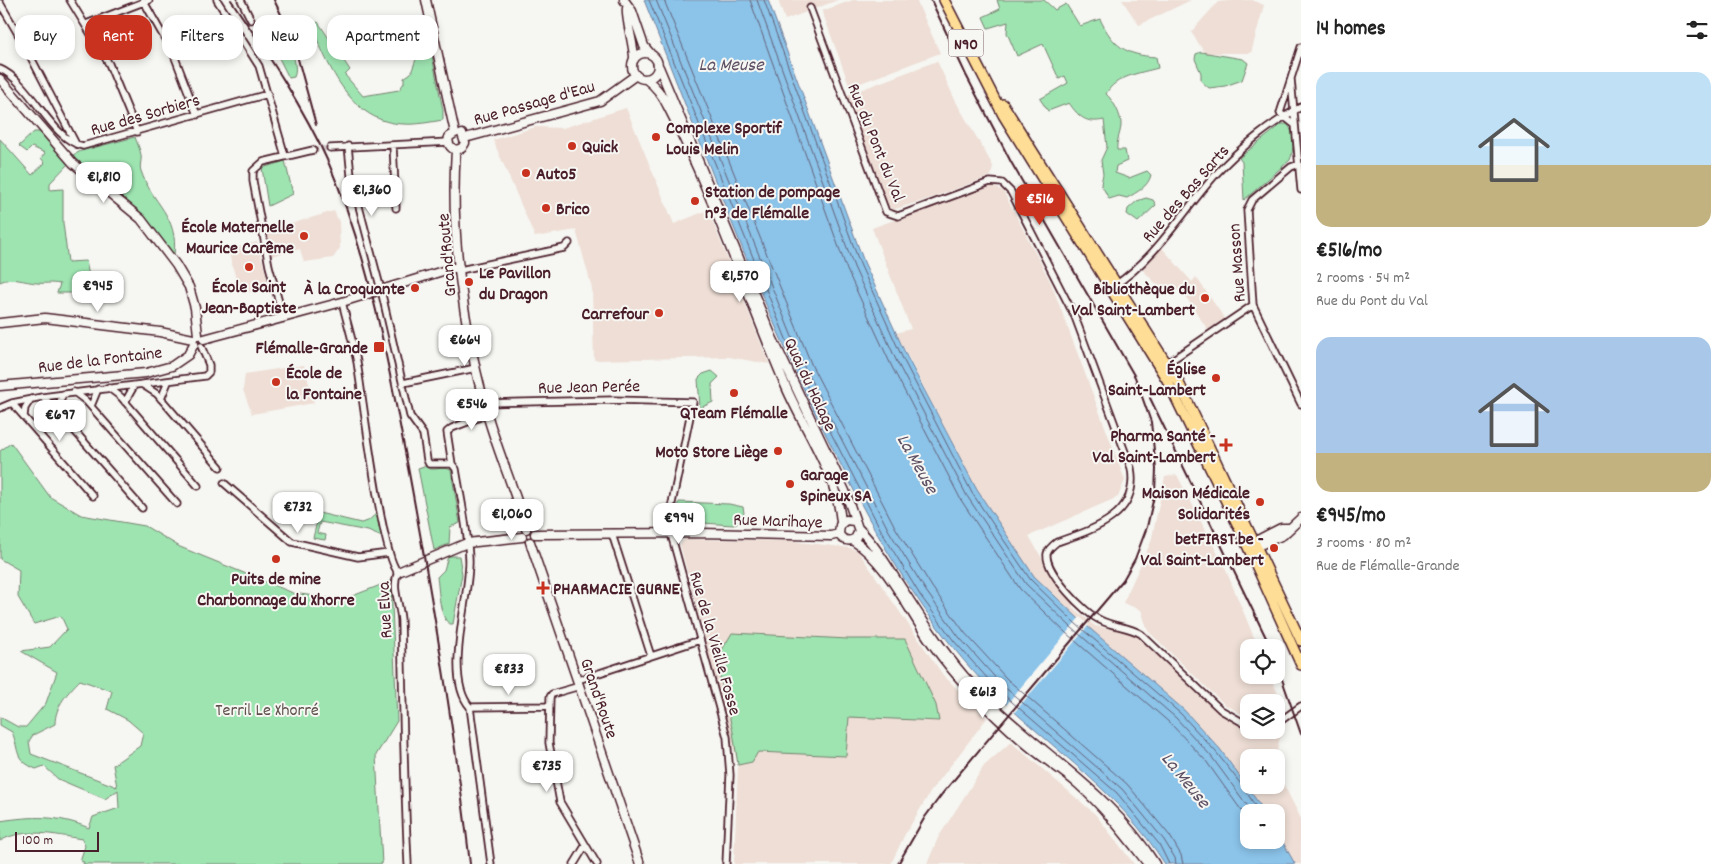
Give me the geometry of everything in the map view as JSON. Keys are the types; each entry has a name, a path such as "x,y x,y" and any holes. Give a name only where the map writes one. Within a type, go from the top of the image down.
{"main road":[{"name":"N90","path":"944,0 989,86 989,91 1007,122 1164,365 1194,433 1301,641"},
{"name":"N90","path":"1253,545 1301,665"}],"street":[{"path":"70,0 85,22"},
{"path":"217,0 256,60 268,94 285,156"},
{"path":"241,0 251,20"},
{"path":"426,0 455,133"},
{"path":"109,15 145,1 174,55 197,115"},
{"path":"0,3 77,145"},
{"name":"Quai du Halage","path":"626,4 632,11 644,46 657,59 658,67 772,337 845,491 854,521"},
{"name":"Quai du Halage","path":"626,4 634,58 632,65 636,76"},
{"name":"Rue du Pont du Val","path":"810,8 886,212 898,216 990,182 1002,183 1011,192 1075,317 1131,468 1132,480 1127,500 1110,520 1094,529 1057,542 1051,547 1047,554 1049,563 1061,584 1077,602 1101,621 1127,627 1140,634 1221,710 1240,721"},
{"path":"1295,125 1280,114 1280,110 1301,48"},
{"path":"634,58 641,52 650,53"},
{"path":"106,60 115,75 138,132"},
{"path":"636,76 646,79 655,74 658,67"},
{"name":"Rue des Sorbiers","path":"0,69 13,77 66,138 77,145 86,146 268,94"},
{"name":"Rue Passage d'Eau","path":"465,138 600,101 636,76"},
{"name":"Quai du Halage","path":"646,79 655,87 668,106 704,185 786,389 837,494 841,522"},
{"path":"1291,79 1301,190"},
{"path":"0,80 73,163 140,220 164,250 189,287 195,308 198,340 209,365 209,372 205,376 74,392 12,403 0,408"},
{"name":"Rue des Bas Sarts","path":"1114,286 1152,252 1226,164 1285,117 1301,107"},
{"path":"448,142 456,150 464,146 465,138 455,133"},
{"path":"448,142 449,137 455,133"},
{"path":"330,148 448,142"},
{"path":"393,145 396,208"},
{"path":"348,146 351,176 381,290 410,416 422,434 426,460 432,465 452,464"},
{"path":"284,317 269,266 253,175 259,165 285,156 313,150"},
{"name":"Grand'Route","path":"456,150 459,268 476,368 484,404 526,529"},
{"name":"Rue Masson","path":"1299,164 1287,171 1249,204 1253,305 1301,404"},
{"path":"0,323 45,318 160,332 198,340 342,302 459,268 559,249 569,243"},
{"name":"Rue Elva","path":"342,302 355,354 369,448 389,553 394,569 398,572 394,579 401,617 404,776 408,864"},
{"path":"1164,365 1253,305"},
{"name":"Rue de la Fontaine","path":"0,386 146,373 172,366 188,355 198,340"},
{"path":"403,383 476,368"},
{"path":"161,400 168,382"},
{"path":"143,385 161,400 220,467"},
{"path":"126,402 134,386"},
{"path":"109,388 126,402 198,486"},
{"path":"91,406 98,390"},
{"path":"74,392 91,406 177,504"},
{"path":"57,410 63,394"},
{"path":"42,397 57,410 142,508"},
{"path":"24,416 25,408 31,399"},
{"name":"Rue Jean Perée","path":"484,404 613,400 693,402"},
{"name":"Rue de la Vieille Fosse","path":"693,402 671,508 671,534 728,737 730,775 726,864"},
{"path":"12,403 94,496"},
{"path":"488,414 452,428 447,432 452,464 456,469 467,543 468,584 461,623 459,665 462,694 470,707 491,864"},
{"path":"224,483 284,538 292,542 358,557 389,553"},
{"path":"1253,545 1283,535 1301,518"},
{"path":"1148,864 1113,819 1077,784 1024,742 960,680 932,645 880,567 860,545 852,540 843,538 839,534 841,522 849,519 854,521 876,547 938,643 965,677 1028,738 1093,791 1118,815 1155,864"},
{"path":"852,540 858,534 859,528"},
{"path":"398,572 467,543 522,537 530,542 535,534 530,529 526,529 522,537"},
{"name":"Rue Marihaye","path":"535,534 701,533 831,536 839,534"},
{"path":"612,534 651,656"},
{"name":"Grand'Route","path":"530,542 640,864"},
{"path":"597,864 560,802 557,793 549,743 548,706 552,694 651,656 700,640"},
{"path":"470,707 548,706"},
{"path":"1285,718 1301,706"},
{"path":"574,864 586,846"}],"shaded area":[{"path":"778,0 838,0 785,20"},
{"path":"853,0 916,0 940,53 850,87 822,11"},
{"path":"1122,0 1191,0 1139,25"},
{"path":"1252,0 1264,5 1251,53 1205,53 1191,32 1218,2"},
{"path":"937,61 956,102 993,166 991,176 892,210 887,205 847,95"},
{"path":"626,108 674,224 708,210 769,364 729,357 594,360 592,288 576,230 535,237 493,140 536,127 563,128"},
{"path":"991,185 1003,191 1051,283 1125,480 1118,497 1029,536 1062,593 1074,604 1072,607 1095,626 1134,634 1208,703 1240,725 1240,739 1280,739 1278,749 1240,749 1240,777 1220,749 1184,710 1079,619 1034,576 977,490 896,333 911,329 872,228"},
{"name":"École Maternelle Maurice Carême","path":"334,211 339,222 340,248 333,258 304,262 300,249 271,256 267,231"},
{"name":"École Saint Jean-Baptiste","path":"257,242 269,285 249,292 238,286 228,250"},
{"path":"1162,248 1192,282 1196,277 1225,319 1208,330 1184,294 1175,288 1166,294 1142,269"},
{"name":"École de la Fontaine","path":"304,365 314,403 252,414 243,390 245,374"},
{"path":"1177,475 1225,568 1255,639 1240,639 1240,684 1274,684 1278,694 1240,694 1240,713 1224,704 1148,631 1141,610 1123,603 1151,542 1165,477"},
{"path":"685,539 791,541 850,548 858,551 943,675 987,718 931,791 904,836 891,864 734,864 738,765 680,544"},
{"path":"1011,742 1095,814 1134,864 927,864 938,838 984,766"},
{"path":"1285,787 1301,819 1301,864 1295,864 1285,846 1285,804 1259,804 1252,794 1285,794"}],"green space":[{"path":"997,0 1044,0 1055,10 1066,4 1080,26 1100,19 1110,36 1121,47 1136,54 1156,57 1158,68 1122,79 1115,83 1106,94 1119,113 1121,126 1117,150 1125,150 1127,161 1116,166 1115,173 1129,178 1147,171 1151,175 1150,179 1142,189 1127,198 1119,196 1109,199 1101,184 1103,174 1101,160 1107,147 1104,120 1088,120 1076,112 1069,103 1048,111 1040,99 1068,83 1065,76 1059,79 1043,44 1017,56 1007,33 1008,22 988,28 983,17 1000,9"},
{"path":"317,22 327,36 327,60 343,60 350,70 345,75 363,96 399,90 404,83 404,78 411,73 416,60 433,60 443,110 443,120 404,124 386,121 370,114 344,90 334,75 326,58 317,38"},
{"path":"1201,52 1243,59 1248,63 1242,80 1225,86 1209,88 1201,81 1201,73 1195,59 1196,54"},
{"path":"280,60 294,60 294,77 289,78"},
{"path":"1282,124 1287,124 1290,127 1293,136 1290,160 1244,200 1242,162 1239,158"},
{"path":"34,132 40,132 68,164 50,183 50,190 63,189 63,223 68,262 86,261 90,281 71,293 57,293 60,284 56,283 13,279 0,282 0,139 32,175 45,163 41,158 45,153 32,147 27,152 19,146"},
{"path":"135,137 141,155 141,171 169,220 174,241 174,255 140,212 84,167 73,155 81,151"},
{"path":"285,161 293,194 268,206 262,168"},
{"path":"1146,198 1153,200 1156,205 1138,222 1127,214 1128,209 1137,201"},
{"path":"712,371 719,377 712,384 713,402 700,408 698,379 703,374"},
{"name":"Terril Le Xhorré","path":"11,443 50,497 81,515 145,526 180,547 293,593 342,600 391,581 397,721 376,755 382,864 83,864 84,862 80,861 85,846 82,839 30,833 19,834 0,841 0,821 45,818 67,821 89,828 93,817 119,808 118,790 105,799 58,779 44,766 36,769 24,762 18,754 12,732 0,725 0,717 18,727 26,727 46,703 57,672 21,651 50,647 67,629 61,616 34,624 18,597 19,570 0,559 0,451","holes":["80,680 112,691 107,709 128,720 143,733 140,746 113,765 117,787 31,754 29,741 33,735 55,724 60,705"]},
{"path":"424,466 431,469 444,468 451,470 460,523 450,527 449,544 434,550 418,468"},
{"path":"679,502 729,504 743,507 744,513 737,524 733,525 687,522 679,516 680,512 676,508"},
{"path":"319,513 361,523 368,521 376,514 382,537 368,531 320,522 317,533 326,535 325,540 313,538"},
{"path":"448,556 459,556 462,574 453,624 446,621 444,616 440,603 437,577 444,570"},
{"path":"732,633 848,639 905,639 936,705 939,721 849,717 846,756 758,752 752,762 738,765 733,732 716,660"}],"water":[{"name":"La Meuse","path":"644,0 768,0 864,262 907,357 977,490 1034,576 1079,619 1184,710 1220,749 1240,777 1240,794 1252,794 1259,804 1240,804 1240,849 1285,849 1285,846 1295,864 1165,864 1128,815 1086,774 995,694 974,672 926,611 881,541 803,387 732,223"}],"pier":[{"path":"1080,617 1089,625 1013,714 1005,706"}],"tunnel":[{"path":"313,150 330,148"}],"railway":[{"path":"231,0 284,80 319,142 343,200 367,276 394,395 427,570 443,668 470,864"},
{"path":"274,0 292,37 316,125"},
{"path":"898,864 925,817 942,794 1123,580 1135,559 1147,527 1155,492 1156,469 1151,422 1135,377 1011,162 966,75 931,0"},
{"path":"1150,398 1267,639"},
{"path":"1284,684 1301,734"}],"place":[{"name":"Complexe Sportif Louis Melin","path":"656,137"},
{"name":"Quick","path":"572,146"},
{"name":"Auto5","path":"526,173"},
{"name":"Station de pompage n°3 de Flémalle","path":"695,201"},
{"name":"Brico","path":"546,208"},
{"name":"École Maternelle Maurice Carême","path":"304,236"},
{"name":"École Saint Jean-Baptiste","path":"249,267"},
{"name":"Le Pavillon du Dragon","path":"469,282"},
{"name":"À la Croquante","path":"415,288"},
{"name":"Bibliothèque du Val Saint-Lambert","path":"1205,298"},
{"name":"Carrefour","path":"659,313"},
{"name":"Flémalle-Grande","path":"379,347"},
{"name":"Église Saint-Lambert","path":"1216,378"},
{"name":"École de la Fontaine","path":"276,382"},
{"name":"QTeam Flémalle","path":"734,393"},
{"name":"Pharma Santé - Val Saint-Lambert","path":"1226,445"},
{"name":"Moto Store Liège","path":"778,451"},
{"name":"Garage Spineux SA","path":"790,484"},
{"name":"Maison Médicale Solidarités","path":"1260,502"},
{"name":"betFIRST.be - Val Saint-Lambert","path":"1274,548"},
{"name":"Puits de mine Charbonnage du Xhorre","path":"276,559"},
{"name":"PHARMACIE GURNE","path":"543,588"}]}
